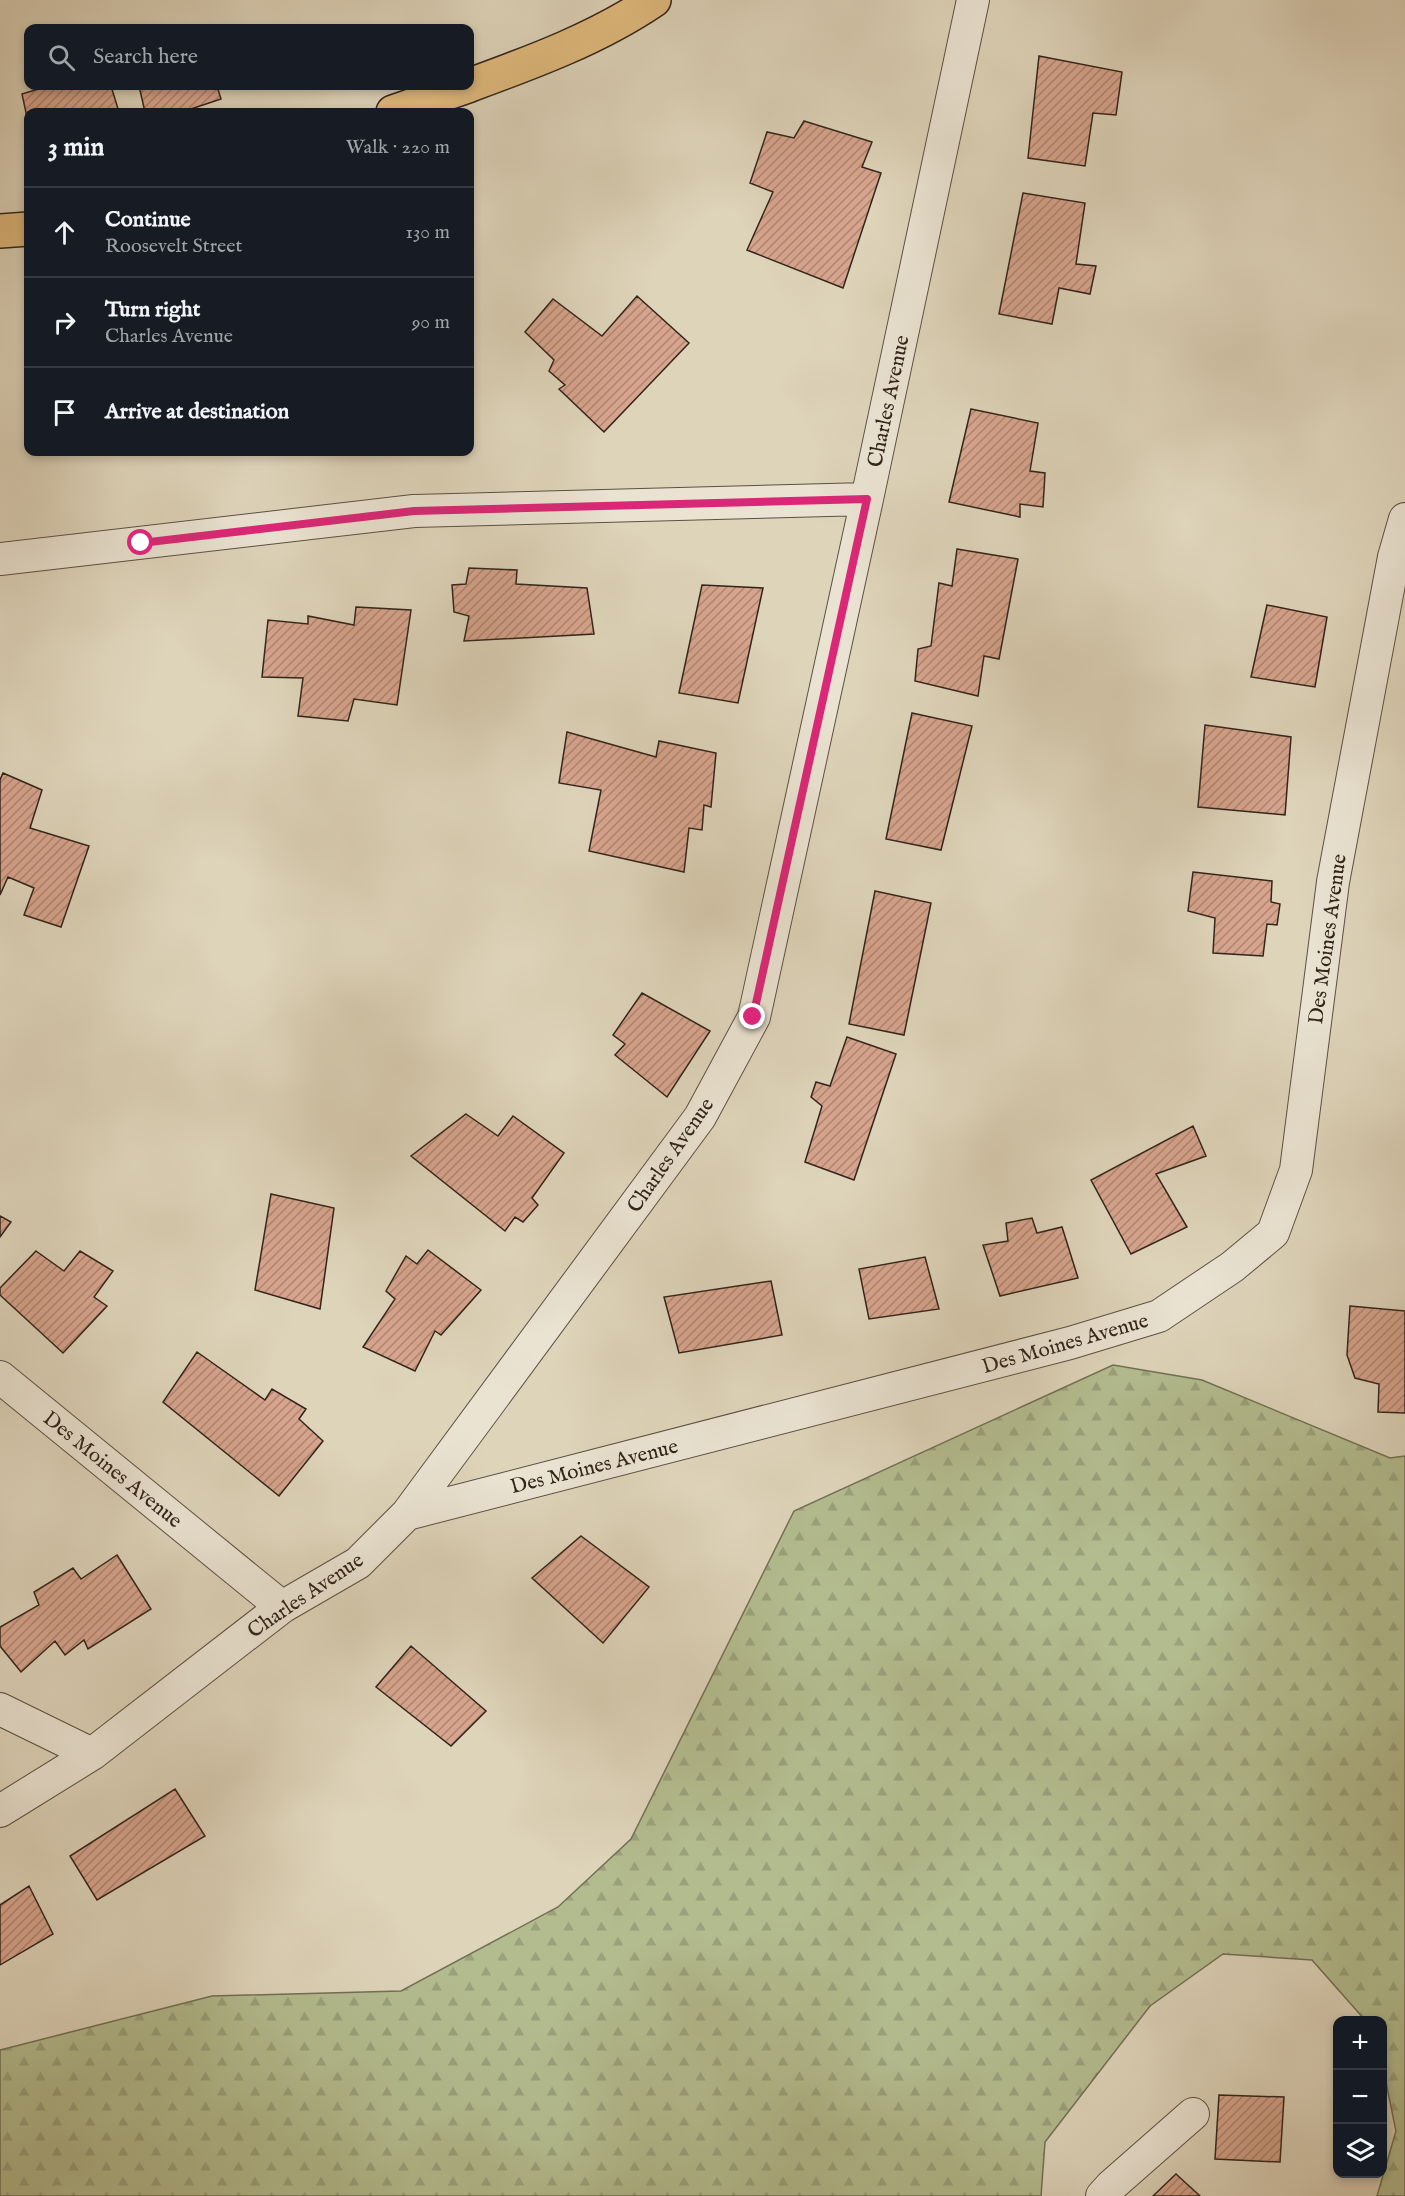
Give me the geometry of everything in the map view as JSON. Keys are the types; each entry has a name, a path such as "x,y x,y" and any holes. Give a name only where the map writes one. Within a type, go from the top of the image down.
{"main road":[{"path":"474,83 538,60 626,19 654,0"},
{"path":"404,108 455,90"},
{"path":"0,231 24,229"}],"street":[{"name":"Charles Avenue","path":"0,1811 92,1754 282,1607 358,1563 407,1514 700,1117 753,1017 867,499 973,0"},
{"path":"0,559 414,511 867,499"},
{"name":"Des Moines Avenue","path":"407,1514 1070,1343 1159,1316 1232,1267 1273,1233 1296,1170 1334,882 1395,557 1405,519"},
{"name":"Des Moines Avenue","path":"0,1377 282,1607"},
{"path":"0,1709 92,1754"},
{"path":"1102,2196 1193,2114"}],"green space":[{"path":"1113,1365 1202,1380 1390,1458 1405,1456 1405,2196 1377,2196 1382,2178 1387,2178 1387,2162 1396,2131 1387,2087 1387,2016 1361,2016 1312,1960 1223,1954 1150,2006 1045,2142 1041,2196 0,2196 0,2050 212,1996 401,1991 558,1907 631,1839 794,1511"}],"building":[{"path":"1039,56 1122,72 1116,115 1093,113 1085,166 1028,158"},
{"path":"35,90 112,90 118,108 25,108 22,94"},
{"path":"140,90 218,90 221,99 194,108 144,108"},
{"path":"804,121 872,142 862,167 881,173 843,288 747,250 773,192 750,183 767,132 794,138"},
{"path":"1023,193 1085,203 1076,264 1096,266 1090,294 1059,288 1052,324 999,314"},
{"path":"637,296 689,343 604,432 559,389 565,385 549,371 554,360 525,332 553,299 602,336"},
{"path":"971,409 1038,423 1030,471 1045,473 1043,507 1020,504 1020,517 949,502"},
{"path":"957,549 1018,559 999,659 984,656 978,696 915,681 918,649 931,646 939,583 952,586"},
{"path":"469,568 517,570 516,584 587,588 594,634 464,641 469,616 454,612 452,585 466,584"},
{"path":"702,585 763,588 738,703 679,693"},
{"path":"1267,605 1327,617 1315,687 1251,677"},
{"path":"356,607 411,610 397,705 354,699 348,721 298,716 303,678 262,677 268,620 308,624 308,616 354,625"},
{"path":"912,713 972,726 941,850 886,839"},
{"path":"1205,725 1291,737 1285,815 1198,807"},
{"path":"567,732 656,757 659,741 716,753 711,807 704,805 702,830 689,828 684,872 589,851 601,790 559,783"},
{"path":"3,773 42,790 30,828 89,846 61,927 24,915 34,888 8,877 0,895 0,780"},
{"path":"1193,872 1272,881 1271,902 1280,904 1277,925 1267,924 1263,956 1213,953 1215,918 1188,911"},
{"path":"875,891 931,903 904,1035 849,1024"},
{"path":"642,993 710,1031 667,1097 615,1055 625,1044 613,1035"},
{"path":"847,1037 896,1054 854,1180 805,1162 822,1106 811,1097 816,1082 830,1086"},
{"path":"466,1114 498,1136 513,1116 564,1153 532,1198 538,1205 523,1222 515,1217 505,1231 411,1156"},
{"path":"1193,1126 1206,1156 1156,1174 1187,1227 1131,1254 1091,1180"},
{"path":"271,1194 334,1208 320,1309 255,1290"},
{"path":"0,1216 11,1222 0,1237"},
{"path":"1032,1218 1037,1233 1062,1227 1078,1278 1000,1296 983,1245 1008,1241 1006,1223"},
{"path":"428,1250 481,1290 441,1335 435,1331 415,1371 363,1347 395,1299 386,1291 406,1256 417,1264"},
{"path":"36,1251 64,1271 80,1251 113,1271 94,1297 107,1306 63,1353 0,1295 0,1288"},
{"path":"925,1257 939,1309 869,1319 859,1269"},
{"path":"771,1281 782,1335 679,1353 664,1297"},
{"path":"1350,1306 1405,1311 1405,1413 1378,1412 1379,1384 1355,1378 1347,1355"},
{"path":"197,1352 265,1400 272,1389 306,1409 299,1419 323,1441 279,1496 163,1402"},
{"path":"581,1536 649,1587 603,1643 532,1578"},
{"path":"117,1555 151,1609 88,1649 84,1640 65,1655 55,1641 21,1672 0,1646 0,1627 39,1605 34,1592 73,1568 81,1579"},
{"path":"411,1646 486,1711 451,1746 376,1687"},
{"path":"175,1789 205,1836 97,1900 70,1856"},
{"path":"29,1886 53,1934 0,1965 0,1905"},
{"path":"1219,2095 1284,2097 1280,2162 1215,2159"},
{"path":"1176,2174 1200,2196 1153,2196"}],"route":[{"path":"141,543 414,511 867,499 753,1017"}]}
